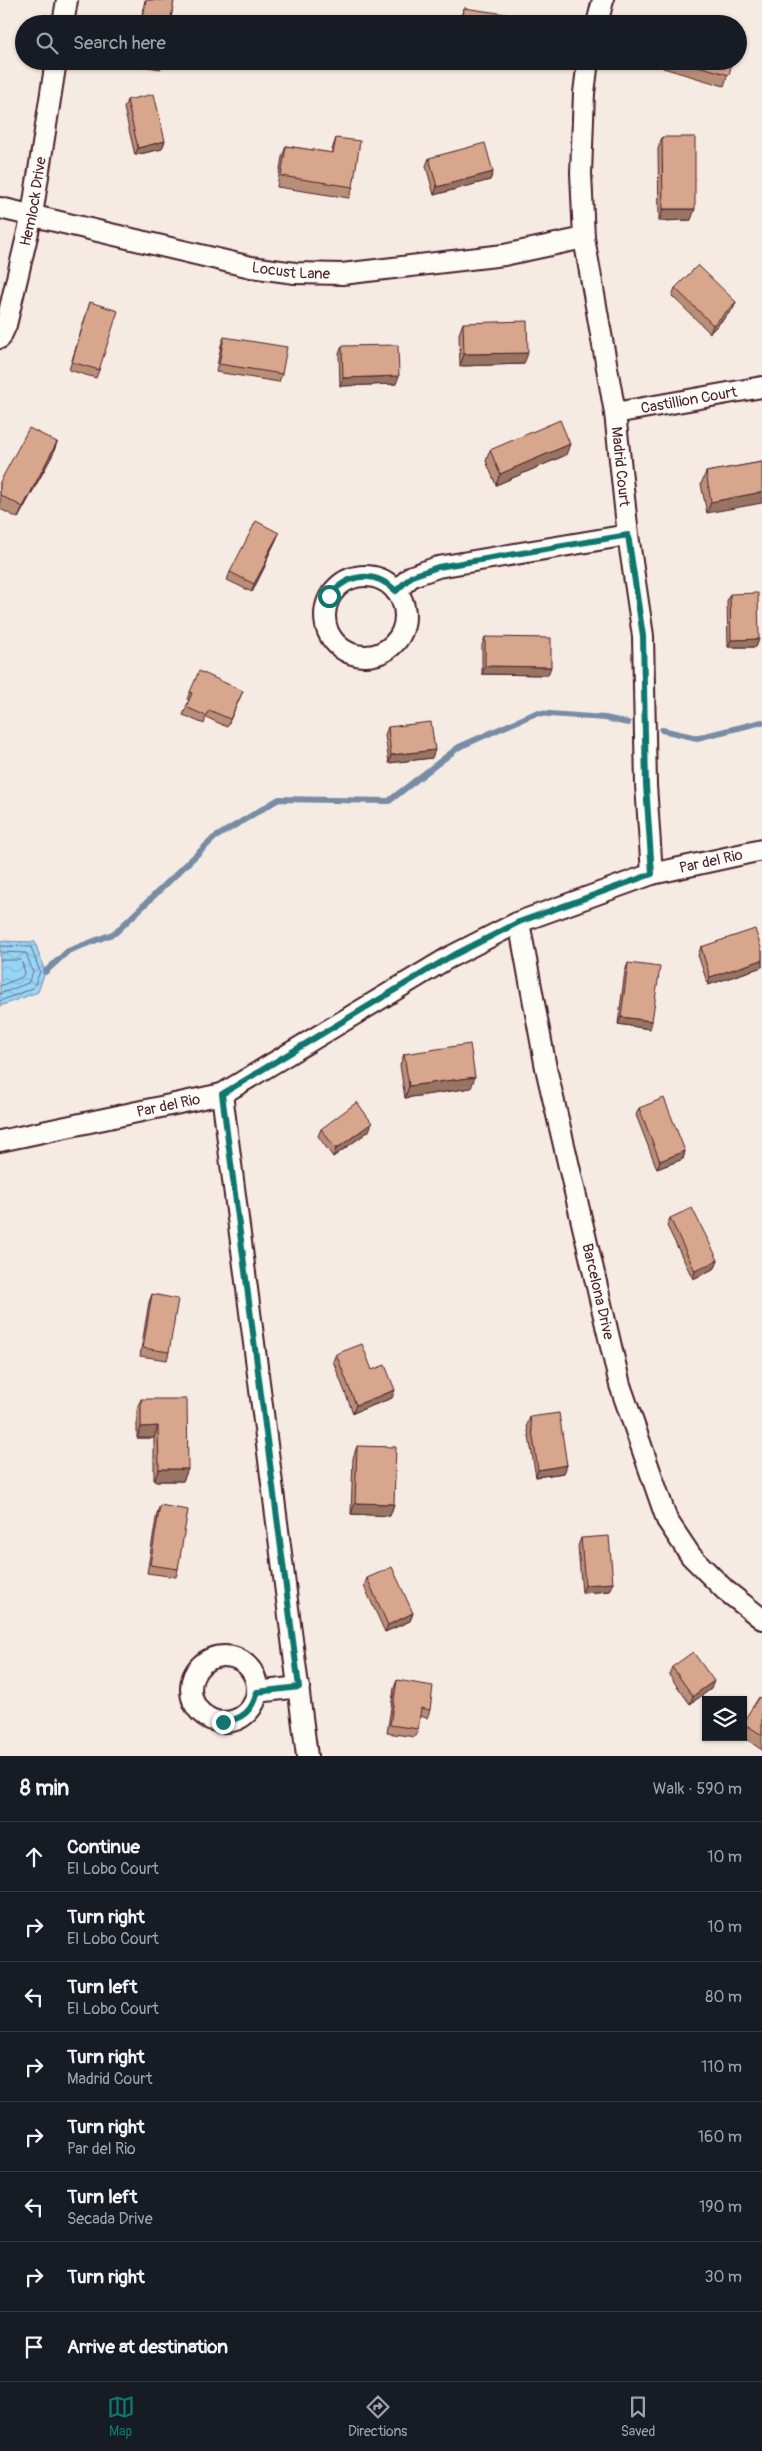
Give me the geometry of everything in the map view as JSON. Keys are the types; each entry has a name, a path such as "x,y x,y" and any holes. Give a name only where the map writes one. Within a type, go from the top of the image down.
{"street":[{"path":"64,15 67,0"},
{"path":"599,15 603,0"},
{"name":"Hemlock Drive","path":"0,338 6,325 32,215 55,70"},
{"name":"Madrid Court","path":"587,70 584,93 582,173 584,238 615,413 628,535 643,636 646,785 652,874"},
{"name":"Locust Lane","path":"0,208 252,267 295,273 342,274 504,255 584,238"},
{"name":"Castillion Court","path":"615,413 762,387"},
{"path":"396,591 412,576 438,567 628,535"},
{"path":"361,576 374,577 386,582 396,591 403,601 405,613 400,637 392,646 382,653 370,657 346,652 336,645 328,634 324,622 329,596 338,586 349,579 361,576"},
{"name":"Par del Rio","path":"0,1141 222,1094 448,958 519,922 652,874 762,850"},
{"name":"Barcelona Drive","path":"519,922 546,1068 620,1385 667,1520 691,1556 725,1590 762,1619"},
{"path":"222,1094 307,1756"},
{"path":"257,1692 299,1687"}],"water":[{"path":"0,941 35,942 45,972 38,992 0,1006"}],"building":[{"path":"146,0 174,0 172,15 144,15"},
{"path":"464,8 512,15 463,15"},
{"path":"712,70 730,70 729,75"},
{"path":"154,94 165,141 138,148 127,100"},
{"path":"662,137 695,137 695,209 663,209"},
{"path":"336,138 360,141 353,187 281,176 286,146 333,153"},
{"path":"485,143 493,172 437,187 429,158"},
{"path":"698,265 736,302 713,325 675,288"},
{"path":"90,302 118,311 99,370 72,362"},
{"path":"527,321 528,353 464,354 463,323"},
{"path":"224,337 287,347 282,374 219,364"},
{"path":"398,345 399,376 343,378 342,346"},
{"path":"560,420 570,444 500,474 490,450"},
{"path":"29,428 57,442 23,507 0,495 0,482"},
{"path":"762,462 762,492 711,502 706,472"},
{"path":"256,521 279,533 254,584 230,572"},
{"path":"758,593 759,639 731,640 730,594"},
{"path":"485,637 551,638 551,667 485,666"},
{"path":"199,671 243,691 230,719 209,710 206,716 186,707"},
{"path":"431,722 435,750 391,755 388,727"},
{"path":"755,929 762,951 762,960 710,977 701,947"},
{"path":"628,963 660,967 652,1021 621,1017"},
{"path":"470,1044 475,1077 409,1086 404,1054"},
{"path":"664,1098 685,1151 660,1161 639,1108"},
{"path":"357,1102 372,1123 336,1149 321,1129"},
{"path":"692,1208 718,1260 695,1271 670,1218"},
{"path":"152,1294 178,1299 169,1352 143,1348"},
{"path":"362,1344 372,1370 385,1365 395,1390 356,1405 336,1354"},
{"path":"141,1399 187,1399 188,1469 159,1469 158,1426 141,1427"},
{"path":"559,1413 567,1465 538,1470 530,1417"},
{"path":"357,1446 396,1447 394,1504 355,1503"},
{"path":"160,1505 188,1510 178,1569 150,1565"},
{"path":"609,1536 613,1583 585,1585 581,1538"},
{"path":"392,1567 413,1613 388,1625 367,1578"},
{"path":"693,1652 714,1681 693,1696 672,1667"},
{"path":"397,1680 433,1686 430,1710 421,1708 418,1729 390,1725"},
{"path":"759,1697 762,1699 762,1735 747,1726 747,1716"}],"waterway":[{"path":"45,972 68,951 115,933 214,838 279,799 389,801 459,747 536,713 605,718 628,723"},
{"path":"662,730 697,738 762,722"}],"route":[{"path":"223,1722 236,1720 246,1714 254,1704 257,1692 299,1687 222,1094 448,958 519,922 652,874 646,785 643,636 628,535 438,567 412,576 396,591 386,582 374,577 361,576 349,579 338,586 329,596"}]}
